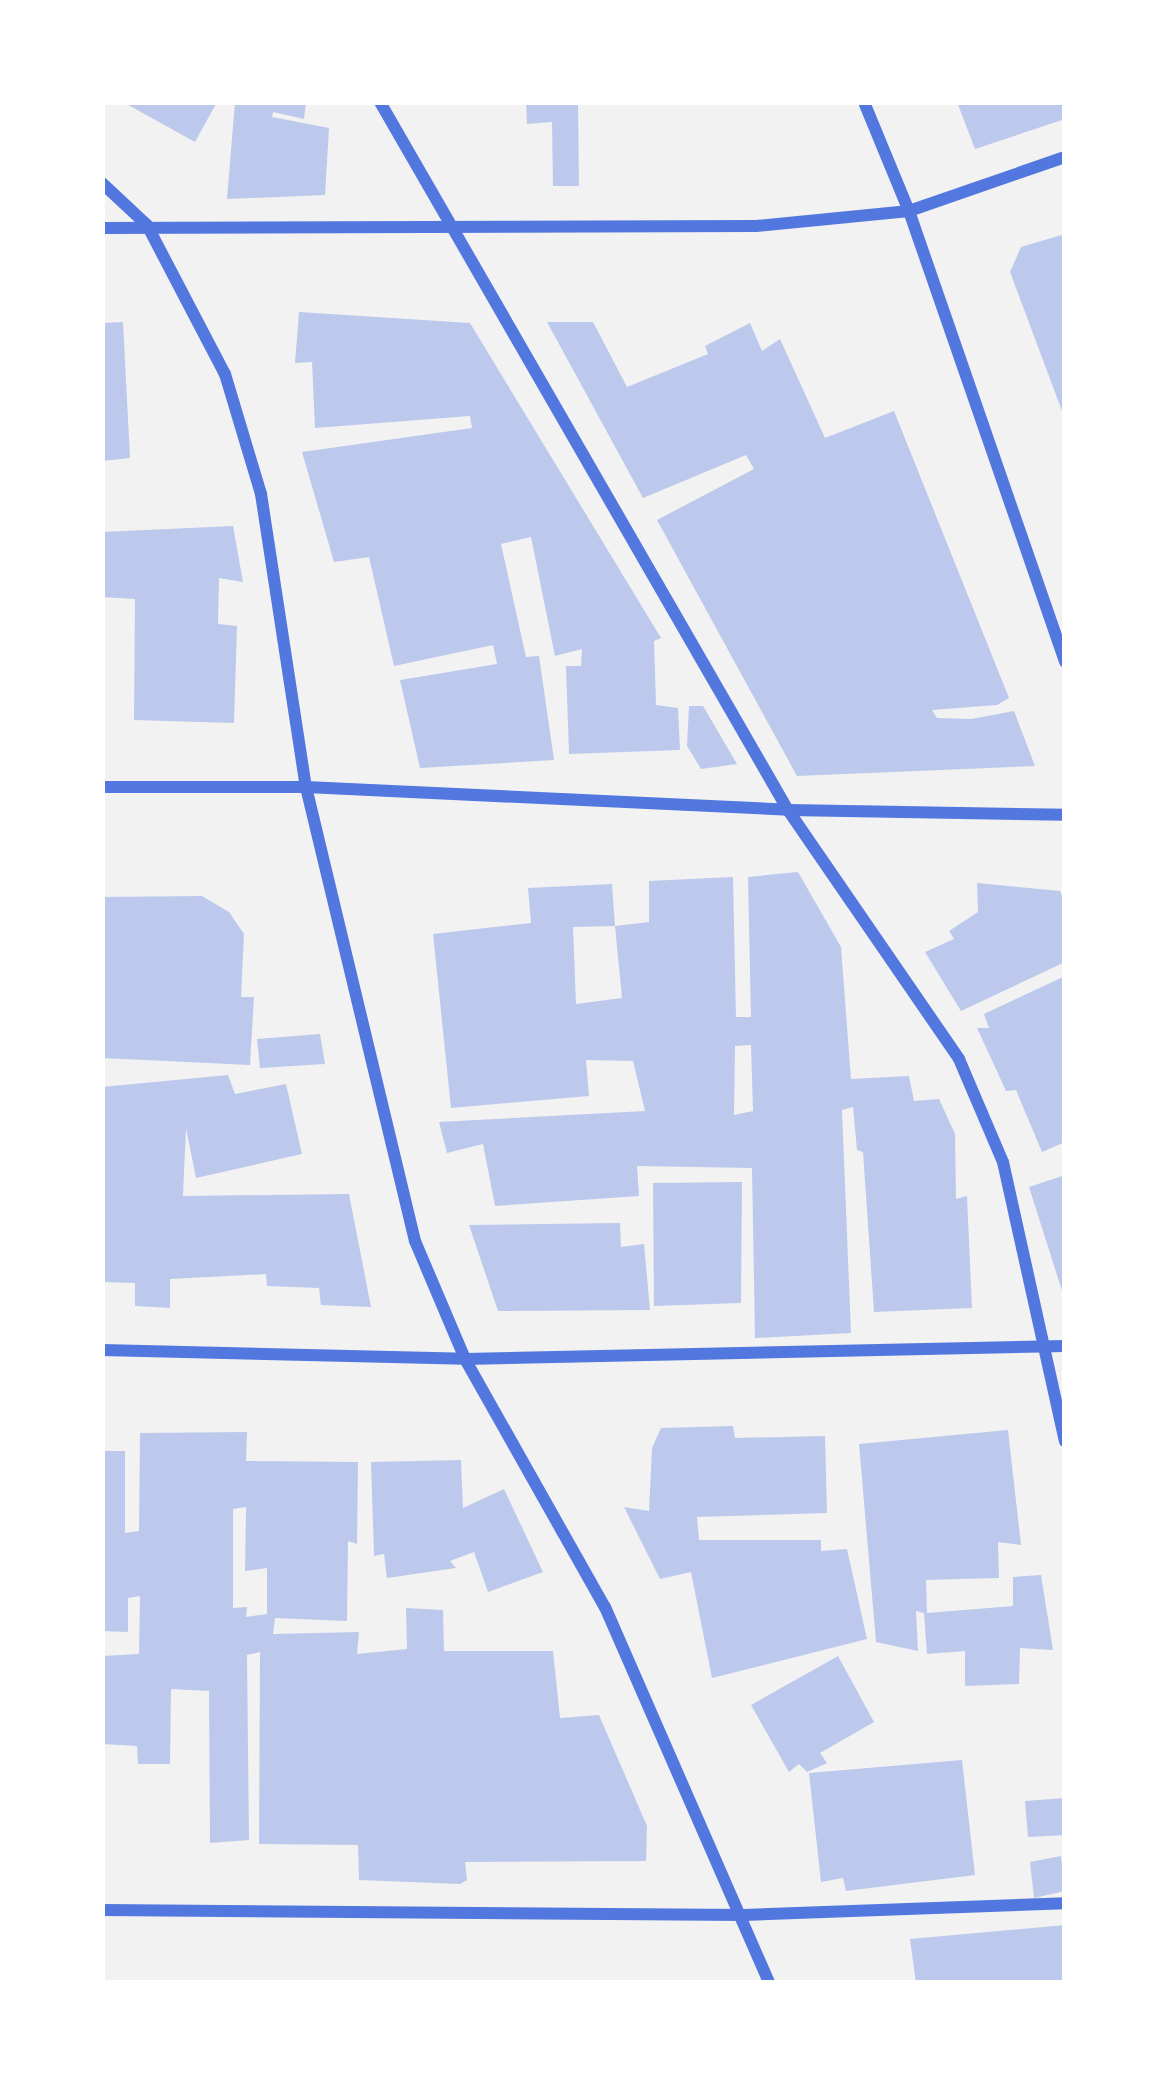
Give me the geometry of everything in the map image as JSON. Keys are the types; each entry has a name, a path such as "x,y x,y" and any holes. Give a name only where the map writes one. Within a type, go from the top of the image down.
{"street":[{"path":"380,102 445,223 788,810 959,1059 1004,1162 1048,1346 1065,1442"},
{"path":"864,102 909,211 1065,662"},
{"path":"102,228 445,223 756,226 909,211 1065,157"},
{"path":"102,183 147,226 225,374 261,494 306,787 415,1241 465,1359 604,1607 744,1915 770,1983"},
{"path":"102,787 306,787 788,810 1065,815"},
{"path":"102,1350 465,1359 1065,1346"},
{"path":"102,1910 744,1915 1065,1903"}],"building":[{"path":"123,102 217,102 195,142"},
{"path":"235,102 306,102 304,119 273,112 272,117 329,128 325,195 227,199"},
{"path":"526,102 578,102 579,186 553,186 552,122 527,124"},
{"path":"957,102 1065,102 1065,119 975,149"},
{"path":"1065,234 1065,419 1010,272 1021,247"},
{"path":"299,312 470,323 661,638 654,641 656,705 678,708 680,750 569,754 566,666 581,666 582,649 555,656 531,537 501,544 526,657 539,656 554,760 420,768 400,680 497,664 493,645 394,666 369,557 334,562 302,452 472,428 470,416 315,428 312,362 295,363"},
{"path":"123,322 130,458 102,461 102,323"},
{"path":"547,322 593,322 627,387 708,354 705,346 750,323 762,351 780,339 825,438 894,411 1009,698 997,705 932,710 937,718 971,719 1014,711 1035,766 797,776 657,520 754,469 746,455 643,498"},
{"path":"233,526 243,582 219,578 218,624 237,626 234,723 134,720 135,599 102,597 102,532"},
{"path":"689,706 703,706 737,764 701,769 687,746"},
{"path":"798,872 841,947 851,1079 909,1076 914,1101 939,1099 955,1134 956,1199 967,1196 972,1308 874,1312 863,1152 857,1150 853,1107 842,1110 851,1333 755,1338 752,1168 637,1166 639,1196 495,1206 483,1144 447,1153 439,1122 645,1111 633,1061 586,1060 589,1096 451,1108 433,934 531,923 528,888 612,884 615,926 649,922 649,881 733,877 736,1017 751,1017 748,877","holes":["615,926 622,998 576,1004 573,927","751,1045 753,1111 734,1115 735,1046"]},
{"path":"977,883 1060,891 1065,903 1065,962 961,1011 925,952 954,939 949,931 978,912"},
{"path":"202,896 229,912 244,934 241,997 254,997 250,1065 102,1058 102,897"},
{"path":"1065,976 1065,1142 1042,1152 1016,1090 1006,1091 977,1028 989,1028 984,1014"},
{"path":"320,1034 325,1064 260,1068 257,1039"},
{"path":"228,1075 235,1094 286,1084 302,1154 196,1178 186,1128 183,1196 349,1194 371,1307 321,1305 319,1288 267,1286 266,1274 170,1279 170,1308 135,1306 135,1283 102,1282 102,1087"},
{"path":"1065,1175 1065,1297 1064,1297 1029,1187"},
{"path":"742,1182 741,1303 654,1306 653,1183"},
{"path":"620,1223 621,1247 644,1244 650,1310 498,1311 469,1225"},
{"path":"733,1426 735,1438 825,1436 827,1513 697,1517 699,1540 821,1540 821,1551 847,1549 867,1639 712,1678 691,1572 660,1579 624,1507 649,1511 652,1448 661,1428"},
{"path":"1008,1430 1021,1545 998,1542 999,1578 926,1580 927,1613 1013,1606 1013,1577 1041,1575 1053,1650 1020,1648 1019,1684 965,1686 965,1651 927,1654 924,1613 916,1611 918,1651 876,1642 859,1444"},
{"path":"247,1432 246,1461 358,1462 357,1544 348,1541 347,1621 275,1618 273,1634 359,1632 357,1654 407,1649 406,1608 443,1610 444,1651 553,1651 560,1718 599,1715 647,1826 646,1861 465,1862 467,1880 460,1884 359,1880 358,1845 259,1844 260,1652 247,1655 249,1840 210,1843 209,1691 171,1689 170,1764 138,1764 137,1746 102,1744 102,1656 139,1654 140,1596 128,1598 128,1632 102,1631 102,1451 125,1451 125,1533 139,1531 140,1433","holes":["246,1507 245,1571 267,1568 267,1614 246,1617 247,1607 233,1608 233,1509"]},
{"path":"461,1460 463,1508 504,1489 543,1572 488,1592 474,1552 450,1561 456,1568 387,1578 384,1554 374,1556 371,1462"},
{"path":"838,1656 874,1722 820,1753 827,1763 807,1772 799,1764 789,1772 751,1705"},
{"path":"962,1760 975,1875 846,1891 843,1878 821,1882 809,1773"},
{"path":"1065,1798 1065,1835 1028,1837 1025,1801"},
{"path":"1061,1856 1065,1891 1034,1898 1030,1862"},
{"path":"1065,1925 1065,1983 916,1983 910,1939"}]}
